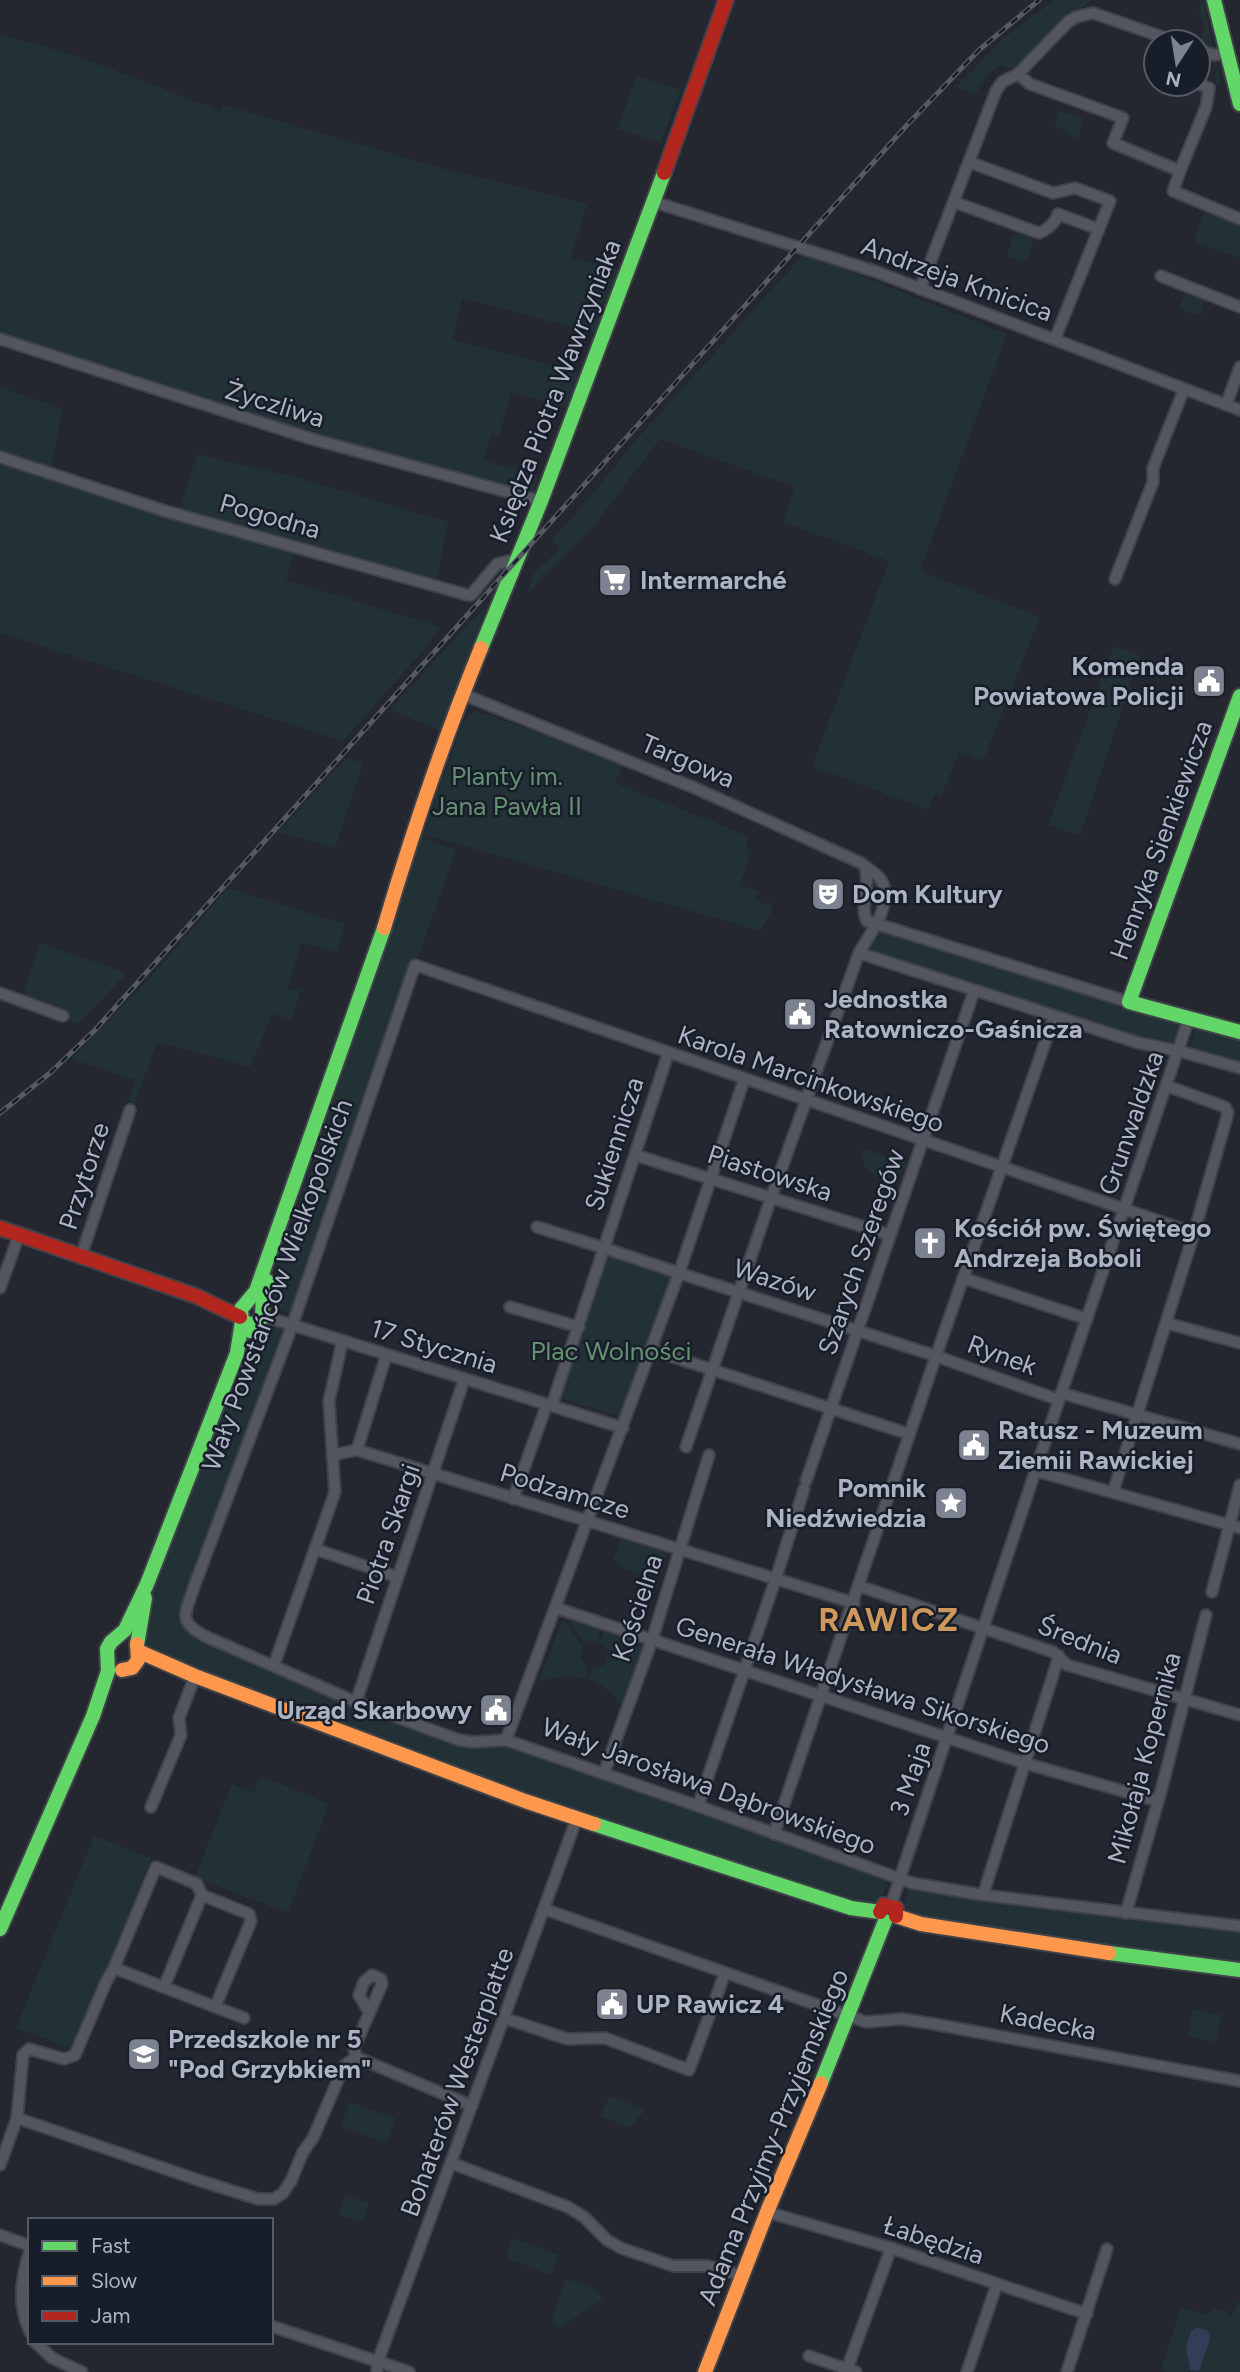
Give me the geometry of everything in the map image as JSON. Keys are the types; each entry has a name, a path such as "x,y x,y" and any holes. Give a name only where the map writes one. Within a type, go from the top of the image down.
{"street":[{"name":"Księdza Piotra Wawrzyniaka","path":"462,694 541,501 654,202 726,0"},
{"path":"1214,0 1240,104"},
{"path":"920,289 998,86 1018,74 1076,17 1093,13 1142,30"},
{"path":"1212,54 1227,53"},
{"path":"1018,74 1030,84 1123,118 1113,143 1181,171"},
{"path":"1207,98 1173,191 1240,219"},
{"path":"969,162 1053,193 1075,188 1110,201 1055,339"},
{"name":"Andrzeja Kmicica","path":"654,202 799,246 1240,410"},
{"path":"954,202 1039,233 1049,229 1058,214 1098,229"},
{"path":"1161,276 1240,306"},
{"name":"Życzliwa","path":"0,339 312,439 541,501"},
{"path":"1226,405 1240,367"},
{"path":"1115,579 1153,482 1153,468 1184,389"},
{"name":"Pogodna","path":"0,457 165,511 468,595 471,595 497,564 517,559"},
{"name":"Targowa","path":"462,694 695,788 865,867 875,873 884,886 884,897 876,924"},
{"name":"Wały Powstańców Wielkopolskich","path":"147,1584 129,1659 107,1649 125,1630 147,1584 253,1312 379,946 420,811 462,694"},
{"name":"Henryka Sienkiewicza","path":"1129,1002 1240,696"},
{"path":"865,867 868,886 864,916 867,921 1129,1002 1240,1032"},
{"path":"686,1447 859,953 876,924"},
{"path":"859,953 1139,1043 1240,1068"},
{"name":"Wały Powstańców Wielkopolskich","path":"186,1621 187,1608 195,1584 292,1326 415,965"},
{"name":"Karola Marcinkowskiego","path":"415,965 1194,1234"},
{"name":"Szarych Szeregów","path":"698,1806 974,991"},
{"path":"0,993 63,1016"},
{"path":"936,1356 1054,1017"},
{"name":"Grunwaldzka","path":"1060,1396 1189,1018"},
{"name":"Sukiennicza","path":"604,1248 668,1054"},
{"path":"506,1740 652,1350 744,1080"},
{"path":"1113,1492 1194,1234 1228,1110 1167,1086"},
{"name":"Przytorze","path":"81,1256 130,1110"},
{"name":"Piastowska","path":"635,1155 890,1235"},
{"path":"537,1227 679,1273"},
{"path":"0,1228 196,1296 253,1312"},
{"path":"0,1288 19,1235"},
{"path":"513,1499 579,1327 604,1248"},
{"name":"Wazów","path":"679,1273 936,1356"},
{"path":"963,1278 1087,1320"},
{"path":"510,1307 579,1327"},
{"name":"17 Stycznia","path":"253,1312 342,1343 622,1428"},
{"path":"1166,1323 1240,1343"},
{"path":"274,1665 335,1492 329,1401 342,1343"},
{"path":"652,1350 909,1434"},
{"path":"331,1455 358,1450 386,1356"},
{"name":"Rynek","path":"774,1834 936,1356 1060,1396 1011,1548"},
{"name":"Piotra Skargi","path":"355,1702 464,1380"},
{"path":"1060,1396 1240,1444"},
{"name":"Podzamcze","path":"358,1450 854,1603"},
{"name":"Kościelna","path":"604,1773 652,1640 709,1455"},
{"path":"1036,1471 1235,1527"},
{"path":"1212,1592 1235,1527 1240,1485"},
{"name":"3 Maja","path":"888,1913 1011,1548"},
{"path":"315,1549 397,1577"},
{"name":"Średnia","path":"859,1586 1059,1656 1067,1665 1240,1715"},
{"name":"Generała Władysława Sikorskiego","path":"556,1608 1024,1763 1157,1801"},
{"name":"Mikołaja Kopernika","path":"1126,1913 1206,1615"},
{"name":"Wały Jarosława Dąbrowskiego","path":"186,1621 189,1627 197,1632 355,1702 459,1740 506,1740 900,1880 983,1895 1240,1926"},
{"path":"0,1929 93,1716 129,1659 130,1638 118,1638"},
{"path":"983,1895 1059,1656"},
{"path":"129,1659 174,1668 388,1751 577,1818 851,1908 888,1913 933,1926 1240,1970"},
{"path":"151,1807 181,1735 179,1718 195,1676"},
{"name":"Bohaterów Westerplatte","path":"377,2367 577,1818"},
{"path":"0,2165 17,2118 24,2052 34,2049 67,2059 75,2055 156,1867 197,1884 202,1895 249,1914 251,1921 215,2007"},
{"path":"164,1987 202,1895"},
{"name":"Kadecka","path":"544,1909 848,2018 866,2022 902,2019 934,2024 1240,2081"},
{"name":"Adama Przyjmy-Przyjemskiego","path":"705,2372 888,1913"},
{"path":"114,1968 244,2018"},
{"path":"505,2018 567,2039 605,2038 689,2070 725,1973"},
{"path":"356,2057 354,2048 369,2012"},
{"path":"17,2118 258,2199 274,2199 283,2193 291,2181 344,2066 356,2057"},
{"path":"356,2057 472,2106"},
{"path":"451,2163 568,2207 584,2217 615,2246 673,2266 708,2266 743,2276"},
{"name":"Łabędzia","path":"767,2212 891,2248 1087,2314"},
{"path":"0,2235 28,2247"},
{"path":"809,2356 851,2370 891,2248"},
{"path":"1067,2372 1107,2249"},
{"path":"28,2256 21,2298 28,2324"},
{"path":"967,2372 997,2284"},
{"path":"273,2327 377,2367 410,2372"},
{"path":"36,2344 52,2358 82,2372"}],"green space":[{"path":"1054,0 1090,0 1078,11 1069,13 1014,69 1001,65 992,71 976,94 956,87 1000,41"},
{"path":"1198,0 1203,0 1209,28 1205,28 1199,13 1201,2"},
{"path":"0,35 75,55 221,111 223,105 449,170 587,204 570,258 620,270 597,334 462,298 453,340 580,373 568,407 511,392 499,436 491,434 484,461 539,475 531,498 421,469 0,341"},
{"path":"1212,43 1221,86 1215,84"},
{"path":"637,76 681,90 660,142 617,129"},
{"path":"1058,110 1083,119 1078,140 1055,125"},
{"path":"1204,213 1240,225 1240,258 1194,242"},
{"path":"1014,233 1034,238 1027,262 1007,256"},
{"path":"803,255 1007,334 920,571 1040,617 983,761 960,751 941,797 935,794 928,810 812,766 889,561 783,522 795,487 660,439 591,530 526,595 535,572 559,550 552,538 573,517 642,433"},
{"path":"1185,293 1205,300 1200,316 1179,309"},
{"path":"0,387 63,409 50,471 179,512 197,454 299,478 448,522 436,586 295,548 286,580 441,627 343,741 0,633"},
{"path":"486,608 458,689 447,733 390,710 470,622"},
{"path":"1114,646 1140,655 1080,836 1048,825"},
{"name":"Planty im. Jana Pawła II","path":"475,711 623,764 615,783 749,836 746,848 752,851 740,885 758,891 756,896 760,903 770,901 772,910 760,931 423,834 463,723"},
{"path":"346,758 363,763 335,848 278,832"},
{"name":"Planty im. Jana Pawła II","path":"420,837 456,850 292,1314 278,1307 269,1292"},
{"path":"228,888 345,924 337,953 301,942 288,988 301,991 291,1019 272,1014 250,1067 157,1042 132,1111 126,1109 136,1080 71,1059 149,979"},
{"path":"884,931 1172,1019 1181,1024 1178,1036 1169,1045 1124,1035 875,956 869,951 877,932"},
{"path":"40,943 127,973 78,1024 21,1000"},
{"path":"1197,1025 1240,1038 1240,1063 1190,1049"},
{"path":"863,1148 908,1164 895,1177 878,1177 866,1167"},
{"name":"Plac Wolności","path":"612,1255 670,1275 623,1418 559,1397 607,1259"},
{"path":"272,1326 287,1331 184,1605 181,1622 188,1633 457,1743 503,1745 888,1879 879,1900 856,1904 523,1793 270,1700 151,1649 145,1638 154,1600 151,1598 171,1539 253,1335 261,1328"},
{"path":"622,1538 668,1552 661,1576 649,1572 648,1576 617,1566 618,1562 613,1560"},
{"path":"563,1619 583,1647 581,1659 588,1668 585,1679 566,1676 539,1681"},
{"path":"567,1619 601,1630 597,1641 586,1644"},
{"path":"604,1631 638,1642 608,1651 600,1642"},
{"path":"645,1644 623,1712 618,1700 610,1692 589,1680 592,1669 604,1665 608,1655"},
{"path":"261,1776 329,1804 288,1913 195,1877 232,1784 253,1793"},
{"path":"94,1836 151,1858 73,2049 16,2028"},
{"path":"910,1886 1240,1931 1240,1963 1152,1954 914,1917 915,1913 907,1911 904,1905"},
{"path":"1193,2009 1221,2015 1216,2042 1188,2036"},
{"path":"610,2096 645,2110 630,2128 601,2116"},
{"path":"349,2102 395,2118 387,2143 341,2127"},
{"path":"345,2195 369,2203 362,2223 338,2215"},
{"path":"513,2238 559,2255 551,2275 506,2258"},
{"path":"566,2279 597,2290 603,2299 558,2329 552,2319"},
{"path":"1240,2300 1240,2372 1161,2370 1181,2307 1208,2315 1211,2308 1226,2311 1231,2318"}],"water":[{"path":"1197,2327 1208,2331 1210,2339 1199,2371 1190,2370 1186,2347 1191,2331"}],"railway":[{"path":"0,1113 50,1073 95,1030 907,125 979,50 1039,0"}],"traffic: fast":[{"path":"1214,0 1240,104"},
{"path":"481,648 541,501 664,173"},
{"path":"1240,696 1129,1002 1240,1032"},
{"path":"253,1325 242,1321 241,1309 256,1291 384,928"},
{"path":"250,1331 262,1318 263,1293 267,1281"},
{"path":"0,1929 93,1716 108,1671 107,1649 125,1630 147,1584 237,1353 242,1321"},
{"path":"137,1645 145,1598"},
{"path":"594,1824 851,1908 880,1912"},
{"path":"821,2083 885,1921"},
{"path":"1109,1953 1240,1970"}],"traffic: slow":[{"path":"384,928 429,786 481,648"},
{"path":"122,1670 132,1668 138,1660 137,1644"},
{"path":"140,1652 195,1676 525,1801 594,1824"},
{"path":"896,1916 921,1924 1109,1953"},
{"path":"705,2372 821,2083"}],"traffic: jam":[{"path":"664,173 726,0"},
{"path":"0,1228 196,1296 240,1317"},
{"path":"880,1912 884,1905 896,1908 896,1916"}],"place":[{"name":"Intermarché","path":"615,580"},
{"name":"Komenda Powiatowa Policji","path":"1209,681"},
{"name":"Dom Kultury","path":"828,894"},
{"name":"Jednostka Ratowniczo-Gaśnicza","path":"800,1014"},
{"name":"Kościół pw. Świętego Andrzeja Boboli","path":"930,1243"},
{"name":"Ratusz - Muzeum Ziemii Rawickiej","path":"974,1445"},
{"name":"Pomnik Niedźwiedzia","path":"951,1503"},
{"name":"Urząd Skarbowy","path":"496,1710"},
{"name":"UP Rawicz 4","path":"612,2004"},
{"name":"Przedszkole nr 5 \"Pod Grzybkiem\"","path":"144,2054"}],"district":[{"name":"RAWICZ","path":"889,1619"}]}
